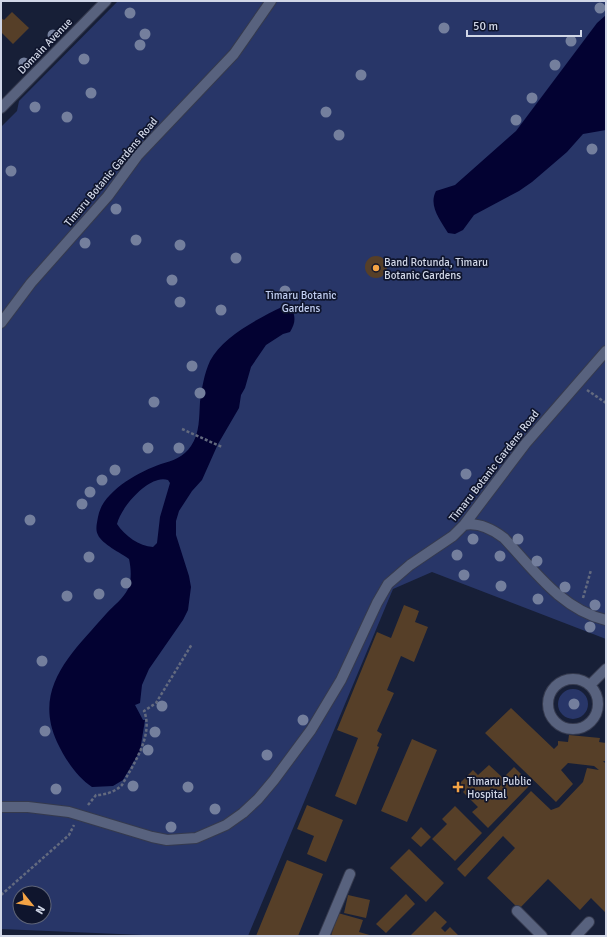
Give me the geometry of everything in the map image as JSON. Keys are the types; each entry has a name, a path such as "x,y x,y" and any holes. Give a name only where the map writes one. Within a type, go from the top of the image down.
{"street":[{"name":"Domain Avenue","path":"1,108 106,1"},
{"name":"Timaru Botanic Gardens Road","path":"1,323 31,283 108,196 138,155 234,54 271,1"},
{"name":"Timaru Botanic Gardens Road","path":"1,807 51,809 80,815 152,837 178,840 196,838 212,832 244,813 274,780 326,706 388,584 410,565 453,536 464,525 526,443 606,351"},
{"path":"464,525 471,524 484,526 504,538 554,591 579,610 606,620"},
{"path":"590,685 606,669"},
{"path":"575,678 590,685 598,699 598,707 591,721 577,728 561,726 555,720 549,709 549,696 553,689 559,683 575,678"},
{"path":"324,936 350,874"},
{"path":"517,911 542,936"},
{"path":"576,936 589,922"}],"path":[{"path":"578,382 606,403"},
{"path":"182,429 222,447"},
{"path":"579,610 591,570"},
{"path":"1,895 69,835 80,815 96,795 104,795 122,785 142,750 146,722 144,711 156,703 192,644"}],"green space":[{"name":"Timaru Botanic Gardens","path":"121,1 606,1 606,639 432,572 393,589 248,936 166,936 1,929 1,127 17,111 19,101 117,2"},
{"path":"573,689 584,693 588,704 584,715 573,719 562,715 558,704 562,693"}],"shaded area":[{"path":"606,15 606,130 583,134 567,152 532,182 519,191 474,215 463,230 455,234 448,233 434,208 434,197 436,191 455,185 516,131 597,23"},
{"path":"282,307 292,309 294,324 292,329 290,332 283,334 266,345 251,367 245,388 241,395 239,408 218,444 202,480 192,491 179,511 176,521 176,535 191,587 188,610 183,620 149,669 142,685 140,703 135,705 143,720 145,720 140,751 123,780 113,786 92,787 76,773 60,748 51,722 49,704 53,687 69,657 93,628 124,596 130,582 131,574 129,559 103,542 97,533 96,529 101,508 106,499 122,484 142,472 178,458 188,450 194,441 198,430 202,386 210,361 223,344 232,336 252,323","holes":["163,479 168,480 170,483 160,517 157,543 153,547 143,545 133,540 124,533 117,524 123,511 139,491 145,486"]}],"building":[{"path":"12,12 29,28 13,44 1,32 1,18 4,20"},
{"name":"Band Rotunda, Timaru Botanic Gardens","path":"376,256 384,259 387,267 384,275 376,278 368,275 365,267 368,259"},
{"path":"404,605 419,611 415,622 428,627 414,662 401,656 387,690 394,693 377,731 382,734 377,746 379,747 356,805 335,796 358,738 337,730 377,632 391,638"},
{"path":"511,708 554,749 558,745 558,741 568,742 569,735 600,738 599,742 606,743 606,761 603,761 606,764 606,913 591,898 580,910 548,879 519,909 487,878 515,848 503,836 465,877 457,869 531,791 551,810 559,807 583,782 587,768 599,770 594,766 568,763 561,770 573,784 556,802 485,733"},
{"path":"412,739 437,750 407,822 381,811"},
{"path":"489,765 503,778 514,767 531,784 488,828 472,812 478,807 463,792 465,790 459,784 473,770 478,775"},
{"path":"307,805 343,820 326,862 307,854 314,836 297,829"},
{"path":"455,806 482,833 455,861 432,839 447,824 442,819"},
{"path":"421,827 431,837 421,847 411,838"},
{"path":"409,849 444,883 426,902 390,868"},
{"path":"287,860 323,874 298,936 256,936"},
{"path":"406,894 415,904 386,933 376,924"},
{"path":"348,895 370,900 366,918 344,913"},
{"path":"435,911 447,922 441,928 445,932 450,927 459,936 410,936"},
{"path":"338,913 363,920 359,932 373,936 331,936"}],"place":[{"name":"Band Rotunda, Timaru Botanic Gardens","path":"376,268"},
{"name":"Timaru Public Hospital","path":"458,787"}]}
